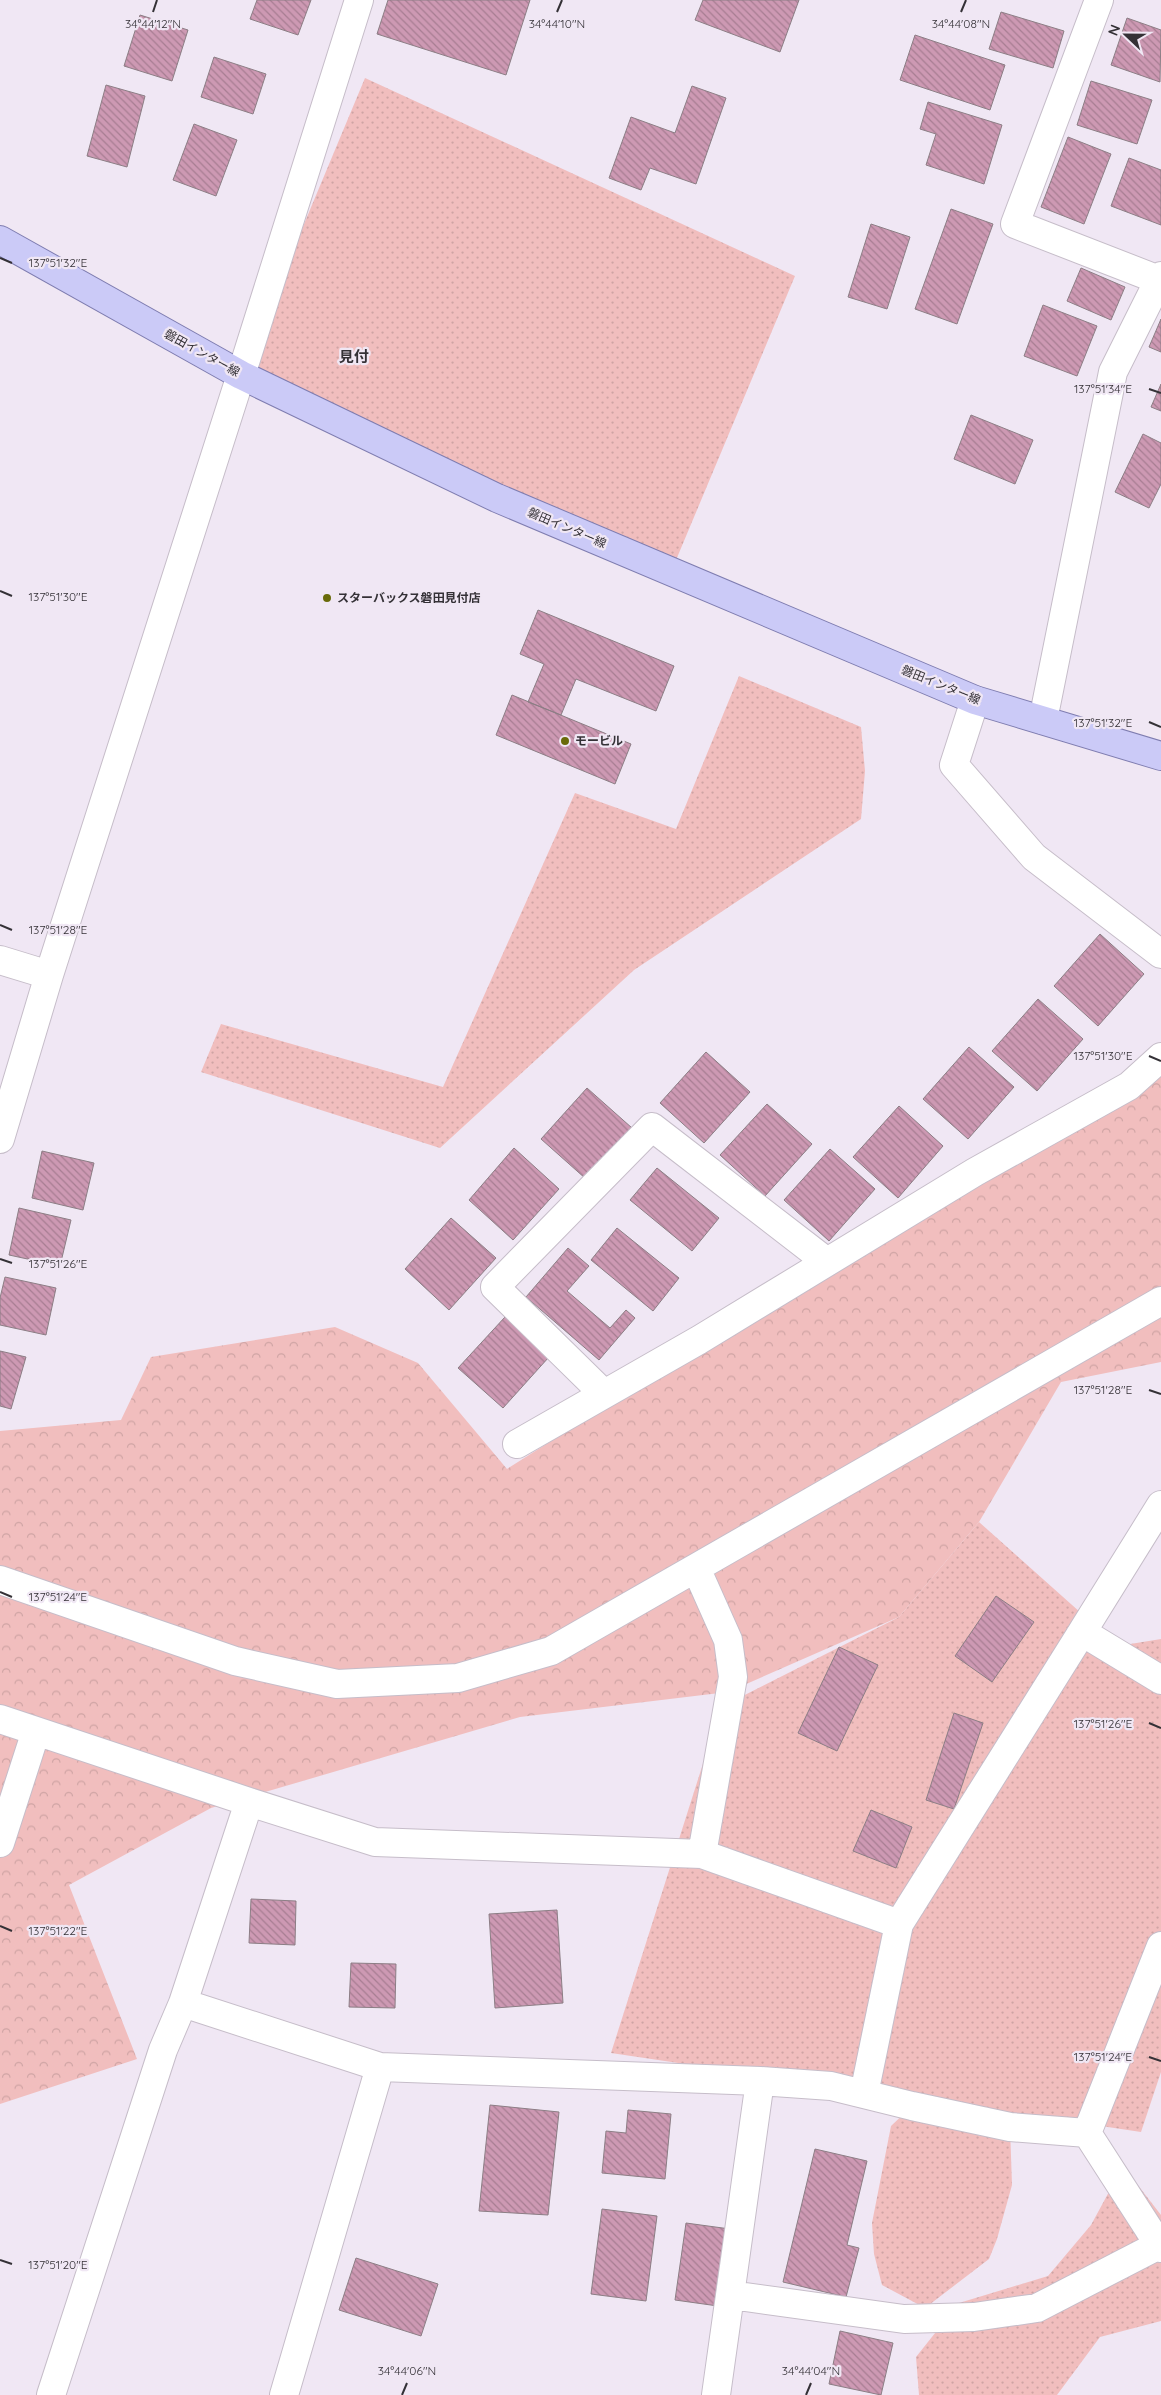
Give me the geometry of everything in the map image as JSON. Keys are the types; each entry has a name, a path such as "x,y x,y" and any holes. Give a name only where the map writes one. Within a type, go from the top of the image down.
{"main road":[{"name":"磐田インター線","path":"0,240 241,375 497,498 975,700 1161,756"}],"street":[{"path":"0,1139 49,975 359,0"},
{"path":"1043,720 1112,372 1160,278 1015,224 1099,0"},
{"path":"975,700 954,765 1034,857 1161,954"},
{"path":"0,960 49,975"},
{"path":"517,1444 699,1340 975,1172 1129,1086 1161,1057"},
{"path":"604,1394 496,1287 652,1127 827,1262"},
{"path":"0,1580 235,1661 336,1684 458,1678 552,1651 1161,1300"},
{"path":"864,2094 899,1924 1161,1505"},
{"path":"696,1568 728,1640 733,1678 702,1854"},
{"path":"1082,1632 1161,1680"},
{"path":"0,1719 375,1842 702,1854 899,1924"},
{"path":"0,1843 36,1731"},
{"path":"51,2395 163,2050 183,2002 249,1802"},
{"path":"1086,2133 1161,1946"},
{"path":"183,2002 380,2067 760,2081 831,2086 1010,2126 1086,2133"},
{"path":"284,2395 380,2067"},
{"path":"716,2395 732,2295 760,2081"},
{"path":"732,2295 904,2318 974,2317 1038,2308 1160,2246 1086,2133"}],"green space":[{"path":"365,78 795,276 671,572 241,375"},
{"path":"739,676 861,727 865,771 861,819 634,970 440,1148 201,1072 221,1024 443,1087 575,793 676,829"},
{"path":"1161,1057 1161,1362 1061,1382 979,1522 899,1617 728,1692 520,1717 211,1808 69,1885 137,2059 0,2104 0,1431 121,1420 151,1357 335,1327 418,1363 507,1469"},
{"path":"979,1522 1118,1646 1161,1639 1161,2072 1141,2132 611,2053 721,1707 899,1617"},
{"path":"912,2106 980,2136 1010,2127 1012,2185 997,2239 989,2259 925,2308 882,2285 874,2254 872,2223 891,2126"},
{"path":"1123,2166 1161,2215 1161,2321 1100,2337 1057,2395 919,2395 916,2357 959,2303 1048,2276 1091,2225"}],"building":[{"path":"257,0 311,0 298,35 250,19"},
{"path":"388,0 530,0 506,75 377,34"},
{"path":"703,0 799,0 780,52 695,20"},
{"path":"1001,12 1064,31 1053,68 989,49"},
{"path":"140,15 188,30 172,81 124,66"},
{"path":"1127,18 1161,30 1160,82 1111,65"},
{"path":"915,35 1005,65 990,110 900,80"},
{"path":"214,57 266,74 253,114 201,97"},
{"path":"1091,81 1152,100 1137,144 1077,125"},
{"path":"106,85 145,96 127,167 87,156"},
{"path":"692,86 726,98 696,184 650,168 641,190 609,178 631,117 675,133"},
{"path":"928,102 1002,125 984,184 926,165 936,134 920,129"},
{"path":"194,124 237,140 216,196 173,180"},
{"path":"1068,137 1111,154 1084,224 1041,207"},
{"path":"1129,158 1161,170 1161,225 1111,206"},
{"path":"951,209 993,224 957,324 915,309"},
{"path":"871,224 910,237 887,309 848,297"},
{"path":"1081,268 1125,287 1111,320 1067,301"},
{"path":"1043,305 1097,326 1077,376 1024,356"},
{"path":"1161,319 1161,352 1149,347"},
{"path":"1161,384 1161,411 1151,407"},
{"path":"971,415 1033,440 1015,484 954,459"},
{"path":"1143,434 1161,443 1161,484 1149,508 1115,492"},
{"path":"538,610 674,666 656,711 576,679 561,715 528,702 544,664 520,654"},
{"path":"512,695 631,744 615,784 496,735"},
{"path":"1100,934 1144,974 1098,1026 1054,986"},
{"path":"1038,999 1083,1039 1037,1091 992,1051"},
{"path":"969,1047 1014,1087 968,1139 923,1099"},
{"path":"706,1052 750,1092 704,1143 660,1103"},
{"path":"587,1088 632,1128 586,1179 541,1139"},
{"path":"767,1104 812,1144 765,1196 720,1155"},
{"path":"899,1106 943,1146 898,1198 853,1157"},
{"path":"514,1148 559,1189 513,1240 469,1200"},
{"path":"830,1149 875,1189 829,1241 784,1200"},
{"path":"42,1151 94,1163 83,1210 32,1198"},
{"path":"657,1168 719,1218 692,1251 630,1200"},
{"path":"19,1208 71,1220 60,1266 9,1255"},
{"path":"451,1218 496,1258 449,1310 405,1269"},
{"path":"617,1228 679,1278 653,1311 591,1260"},
{"path":"568,1248 589,1266 567,1291 610,1328 626,1310 635,1318 599,1360 526,1297"},
{"path":"5,1277 56,1288 46,1335 0,1325 0,1298"},
{"path":"505,1317 549,1357 503,1408 458,1368"},
{"path":"0,1351 26,1357 11,1409 0,1406"},
{"path":"996,1596 1034,1622 992,1682 955,1656"},
{"path":"839,1647 878,1665 837,1751 798,1733"},
{"path":"954,1713 983,1723 954,1809 926,1800"},
{"path":"871,1810 912,1827 896,1868 853,1851"},
{"path":"251,1899 296,1901 295,1945 249,1943"},
{"path":"557,1910 563,2003 495,2008 489,1914"},
{"path":"351,1963 396,1964 395,2008 349,2007"},
{"path":"490,2105 559,2112 548,2215 479,2211"},
{"path":"628,2110 671,2114 665,2179 602,2173 606,2131 626,2133"},
{"path":"815,2149 867,2161 847,2245 859,2248 846,2297 783,2282"},
{"path":"602,2209 657,2216 646,2301 591,2294"},
{"path":"686,2223 730,2229 718,2306 675,2300"},
{"path":"356,2258 438,2284 421,2336 339,2310"},
{"path":"840,2331 893,2343 881,2395 829,2384"}],"place":[{"name":"スターバックス磐田見付店","path":"327,598"},
{"name":"モービル","path":"565,741"}],"district":[{"name":"見付","path":"354,357"}]}
